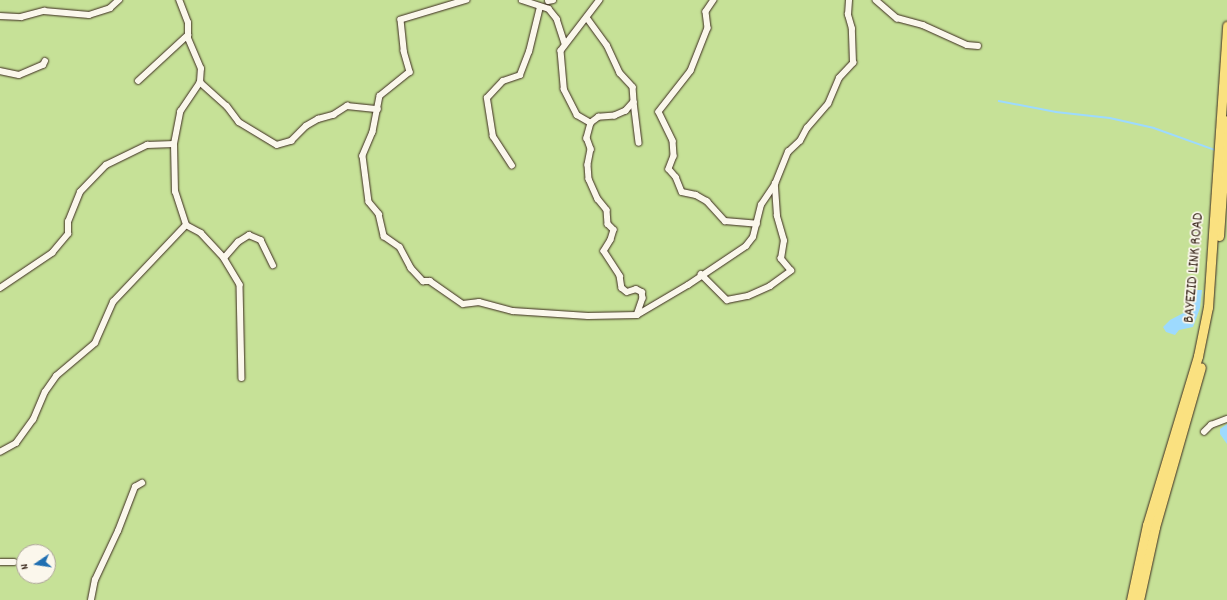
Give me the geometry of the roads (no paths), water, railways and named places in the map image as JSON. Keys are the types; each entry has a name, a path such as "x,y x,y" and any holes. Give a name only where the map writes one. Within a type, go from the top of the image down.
{"main road":[{"name":"BAYEZID LINK ROAD","path":"1130,600 1151,526 1204,357 1214,308 1218,194 1227,26"},
{"name":"BAYEZID LINK ROAD","path":"1221,146 1227,120"},
{"name":"BAYEZID LINK ROAD","path":"1139,600 1145,551"}],"street":[{"path":"0,16 21,17 44,11 89,15 110,8 119,0"},
{"path":"179,0 188,23 188,35 201,69 200,82 180,112 174,144 175,192 186,225 201,233 224,258 240,285 242,378"},
{"path":"468,0 401,20 404,52 410,72 380,96 373,132 363,156 369,202 379,214 384,236 400,247 411,268 423,282 430,281 464,304 479,302 513,312 588,316 637,315 688,286 701,274 746,246 753,237 758,224 761,206 775,184 788,152 800,141 807,128 828,104 839,78 854,63 852,29 848,15 849,0"},
{"path":"522,0 549,9 557,19 565,43"},
{"path":"590,123 577,115 564,89 561,51 565,43 588,18 600,0"},
{"path":"714,0 706,12 708,28 691,71 659,112 673,141 674,156 669,169 676,177 682,192 696,195 707,201 725,221 758,224"},
{"path":"876,0 897,18 923,25 967,45 978,46"},
{"path":"512,166 493,137 487,98 503,81 520,75 529,52 540,7"},
{"path":"588,18 607,45 620,73 634,87 634,102 639,142"},
{"path":"138,81 188,35"},
{"path":"0,71 19,75 43,65 45,61"},
{"path":"200,82 227,106 239,122 277,146 291,141 306,126 318,119 333,115 347,106 378,109"},
{"path":"634,102 626,111 615,116 599,117 590,123 587,138 592,149 588,165 590,179 598,199 607,210 608,224 614,230 612,240 604,251 620,276 622,288 627,292 636,289 642,292 643,298 637,315"},
{"path":"0,288 52,253 68,234 68,222 80,192 106,165 147,145 174,144"},
{"path":"701,274 727,300 748,296 770,286 791,271 781,259 784,241 777,216 775,184"},
{"path":"0,452 16,443 34,420 45,392 56,376 95,343 113,302 186,225"},
{"path":"224,258 238,242 249,235 261,240 273,265"},
{"path":"1204,432 1211,424 1227,419"},
{"path":"91,600 95,580 118,531 135,487 142,483"},
{"path":"0,562 14,562"}],"water":[{"path":"1195,290 1202,290 1200,308 1193,327 1179,330 1175,335 1166,332 1163,327 1170,320 1191,309"},
{"path":"1227,424 1227,444 1220,434 1220,429"}],"waterway":[{"path":"999,101 1056,112 1110,118 1154,128 1215,150"}]}
